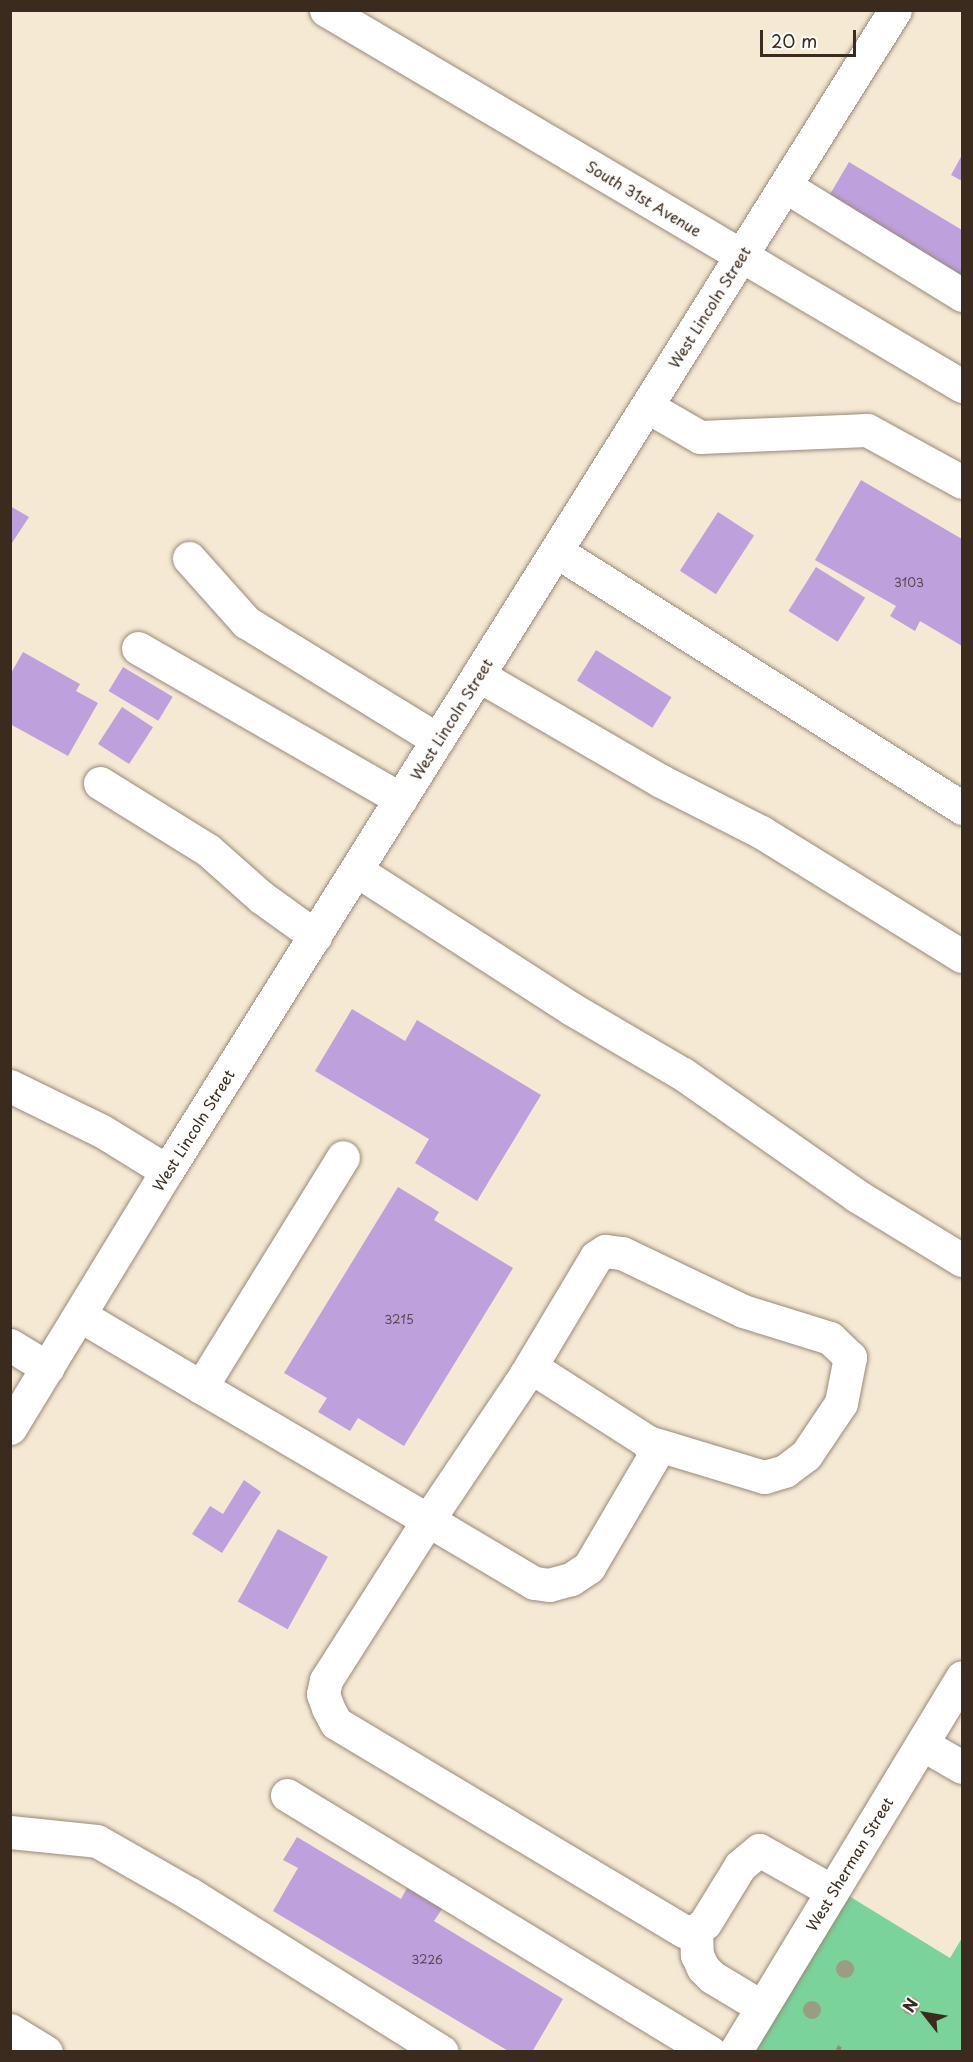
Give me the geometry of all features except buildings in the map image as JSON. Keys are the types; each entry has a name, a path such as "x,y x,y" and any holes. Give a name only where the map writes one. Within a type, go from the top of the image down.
{"street":[{"name":"South 31st Avenue","path":"326,10 963,386"},
{"name":"West Lincoln Street","path":"10,1428 81,1316 167,1171 895,10"},
{"path":"785,186 963,295"},
{"path":"648,406 700,437 867,430 963,482"},
{"path":"556,551 963,808"},
{"path":"189,558 246,622 438,740"},
{"path":"138,648 401,799"},
{"path":"478,675 662,781 761,832 963,956"},
{"path":"100,783 208,850 261,897 315,936"},
{"path":"356,870 572,1009 683,1074 857,1196 963,1260"},
{"path":"10,1086 102,1131 167,1171"},
{"path":"201,1387 343,1157"},
{"path":"526,1374 539,1372 648,1442 764,1477 785,1471 806,1455 842,1403 850,1357 830,1338 743,1311 622,1253 605,1251 596,1257 526,1374 428,1520 326,1680 323,1694 336,1723 684,1931 696,1932"},
{"path":"81,1316 534,1583 549,1585 571,1579 589,1568 654,1456 648,1442"},
{"path":"10,1345 48,1368"},
{"name":"West Sherman Street","path":"735,2052 963,1677"},
{"path":"922,1744 963,1767"},
{"path":"287,1795 710,2052"},
{"path":"10,1832 98,1841 190,1894 442,2052"},
{"path":"762,2007 712,1977 703,1968 697,1955 696,1932 740,1866 759,1850 832,1891"},
{"path":"10,2030 46,2052"}],"path":[{"path":"837,2047 844,2052"}],"green space":[{"path":"849,1896 950,1958 962,1938 962,2051 755,2051"}]}
